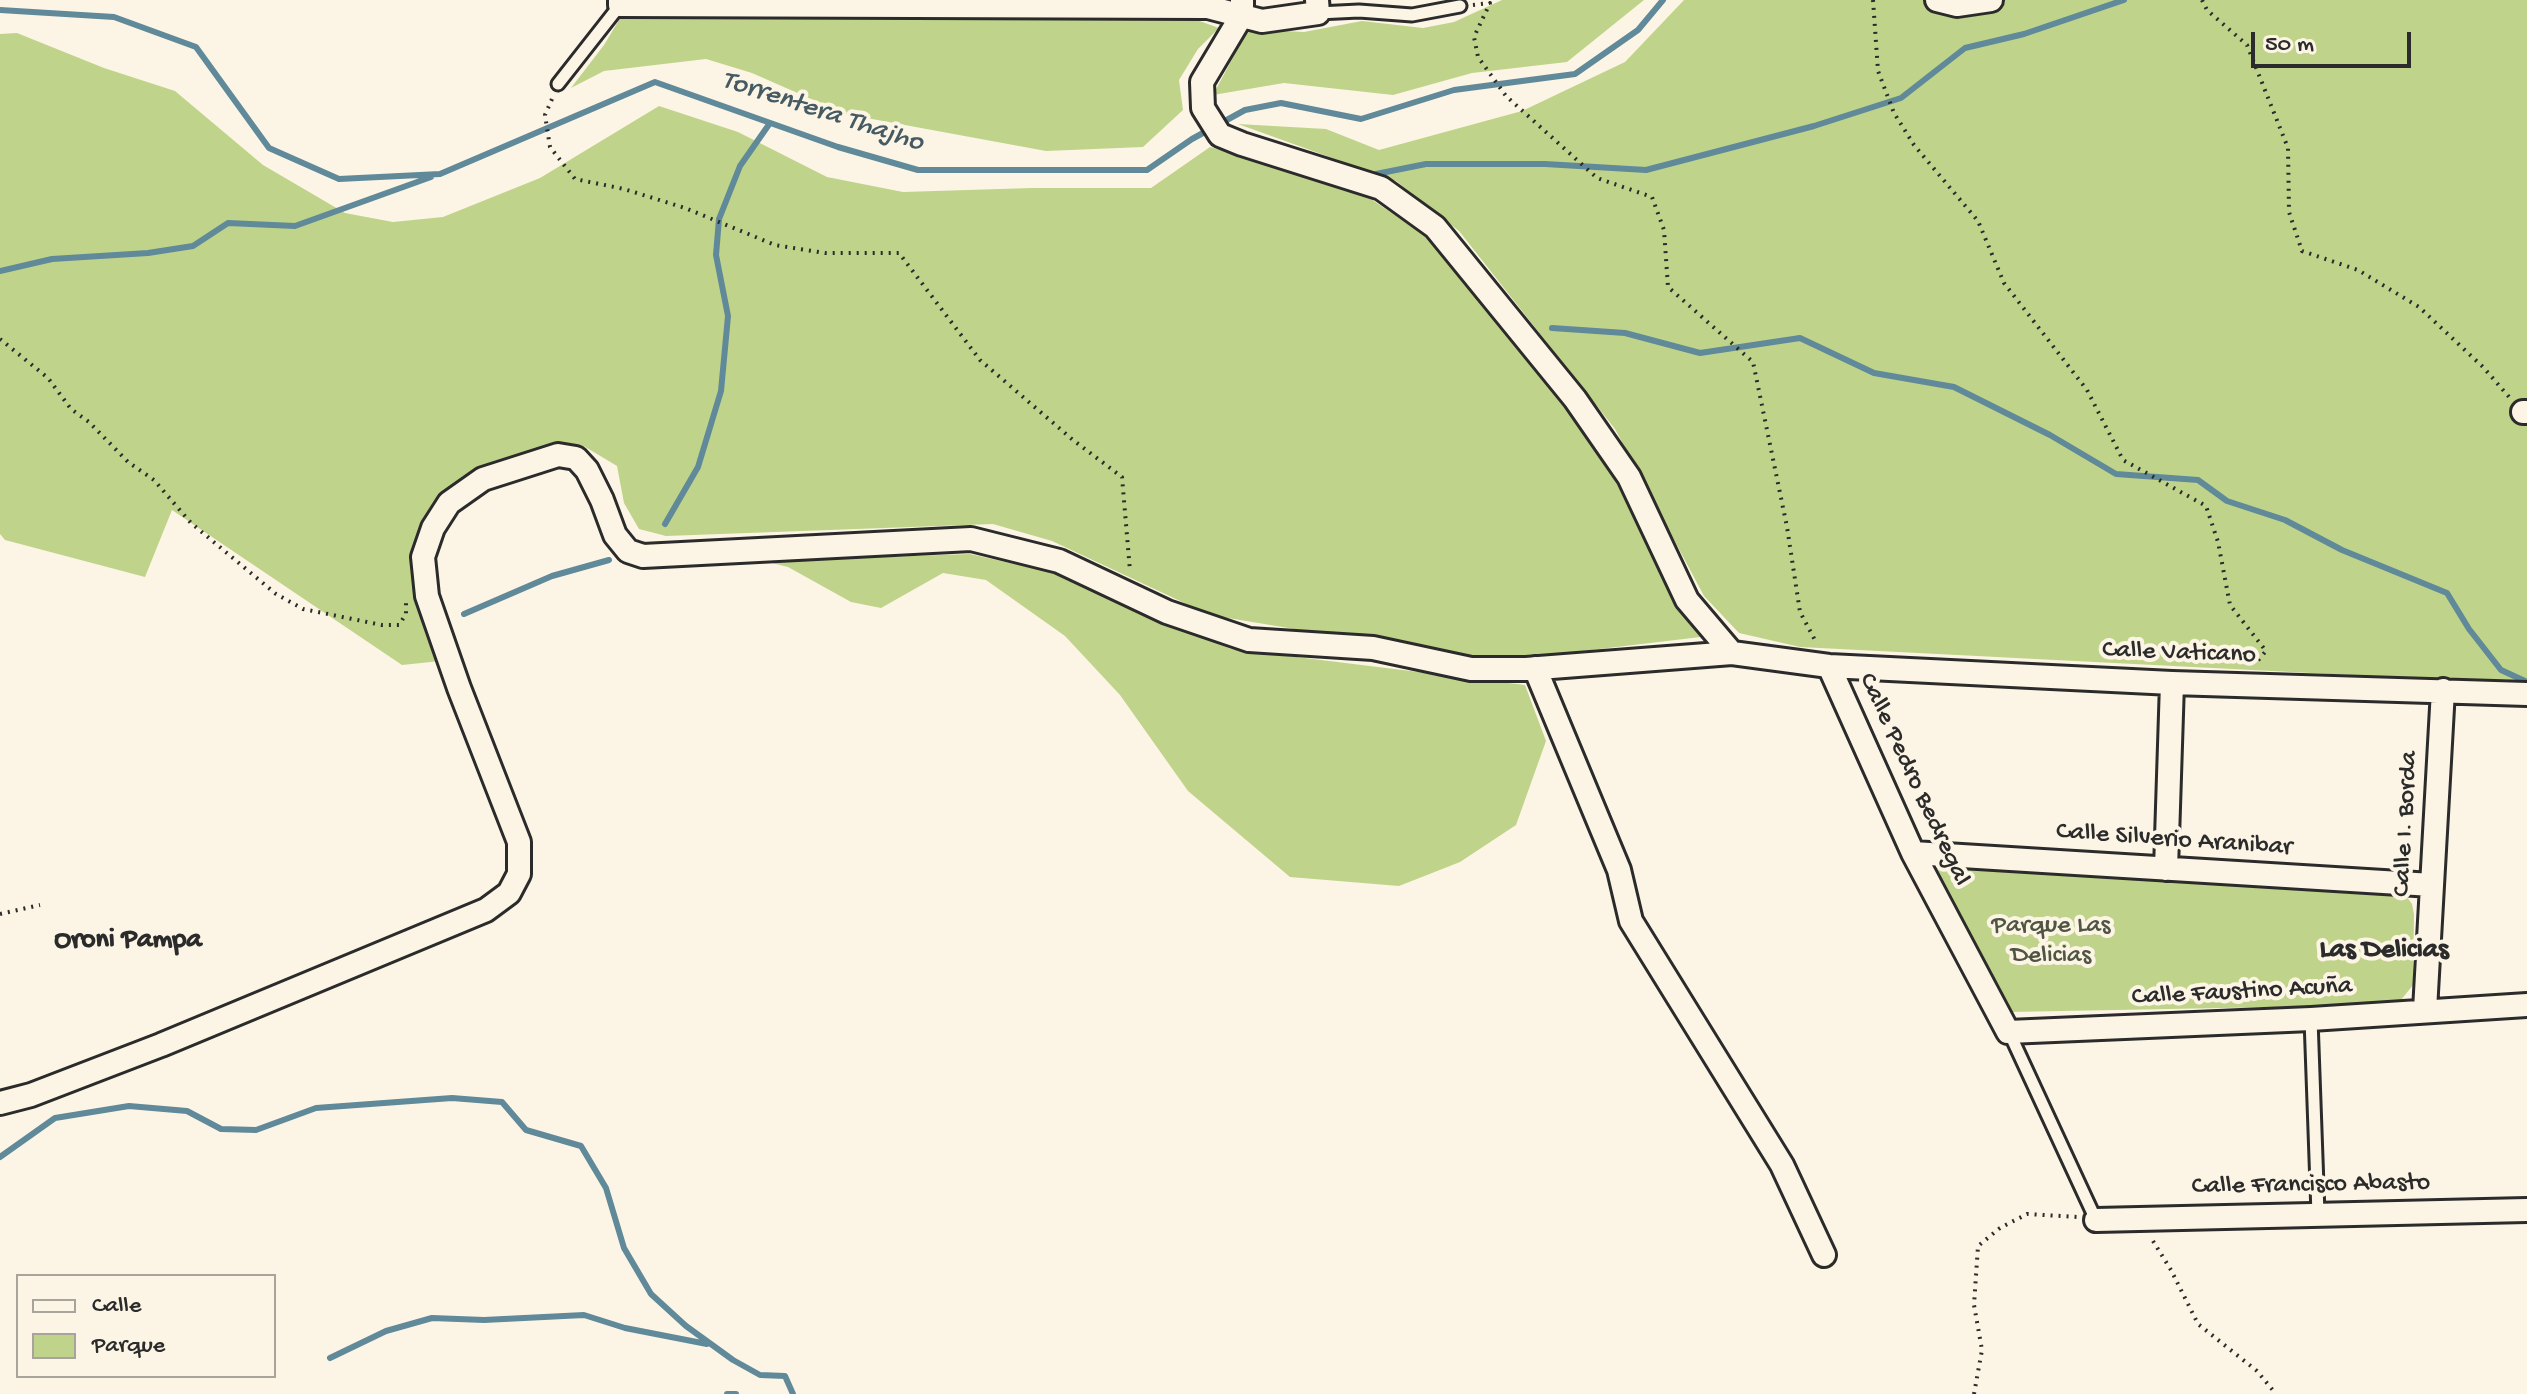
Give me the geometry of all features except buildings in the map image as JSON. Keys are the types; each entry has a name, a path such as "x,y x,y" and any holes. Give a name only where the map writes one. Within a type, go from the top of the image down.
{"street":[{"path":"1937,0 1957,5 1991,0"},
{"path":"620,3 1208,7 1242,8 1262,21 1318,7"},
{"path":"1242,8 1202,82 1203,108 1220,135 1381,188 1435,227 1575,399 1629,477 1687,600 1732,653"},
{"name":"Calle Vaticano","path":"0,1103 31,1095 161,1045 486,910 509,893 519,874 519,842 427,596 423,557 433,528 449,503 483,479 558,455 576,458 587,470 615,535 628,551 643,556 971,539 1059,561 1167,612 1249,640 1373,648 1471,669 1535,668 1732,653 1829,666 2172,683 2527,694"},
{"name":"Calle Pedro Bedregal","path":"1829,666 1913,853 2008,1032"},
{"path":"1535,668 1619,870 1631,921 1782,1165 1824,1255"},
{"path":"2166,869 2172,683"},
{"name":"Calle I. Borda","path":"2425,1010 2443,690"},
{"name":"Calle Silverio Aranibar","path":"1913,853 2432,885"},
{"name":"Calle Faustino Acuña","path":"2008,1032 2311,1019 2527,1005"},
{"name":"Calle Francisco Abasto","path":"2096,1220 2527,1210"}],"lane":[{"path":"558,84 620,3"},
{"path":"1318,7 1412,15 1460,6"},
{"path":"2311,1019 2318,1214"},
{"name":"Calle Pedro Bedregal","path":"2008,1032 2096,1220"}],"path":[{"path":"1873,0 1878,71 1894,113 1914,145 1978,221 2004,283 2087,390 2123,460 2206,506 2218,542 2230,605 2266,651 2238,685"},
{"path":"2202,0 2207,10 2247,45 2288,148 2289,212 2302,251 2358,270 2419,307 2483,367 2525,412"},
{"path":"1460,6 1490,3 1474,37 1478,57 1506,96 1597,178 1652,197 1664,230 1668,287 1753,362 1787,527 1800,612 1829,666"},
{"path":"558,84 545,115 550,147 575,179 624,189 685,208 775,245 825,253 899,253 980,360 1073,440 1122,477 1126,549 1135,597"},
{"path":"0,339 48,378 71,409 89,422 128,462 154,480 191,523 276,594 303,609 382,625 399,625 406,614 406,601"},
{"path":"0,914 40,905"},
{"path":"1974,1394 1982,1350 1974,1305 1978,1246 2000,1228 2027,1214 2096,1220"},
{"path":"2139,1218 2171,1270 2198,1324 2257,1371 2276,1394"}],"green space":[{"path":"1502,0 1644,0 1567,62 1472,73 1393,95 1284,83 1213,95 1248,29 1304,32 1362,21 1423,28 1454,22"},
{"path":"1684,0 2527,0 2527,684 1800,647 1739,633 1704,596 1615,429 1459,231 1396,181 1238,124 1326,129 1379,150 1522,111 1625,62"},
{"path":"1099,14 1194,19 1219,28 1198,49 1179,80 1183,110 1143,147 1046,151 845,114 752,73 706,59 604,71 571,88 604,45 622,15"},
{"path":"17,33 104,68 175,91 263,165 345,213 393,222 443,217 540,178 659,106 738,132 827,177 903,192 1151,188 1210,147 1365,195 1436,243 1602,454 1677,606 1709,636 1507,660 1403,647 1210,615 1052,541 993,524 666,536 639,529 624,503 617,466 582,445 535,451 463,476 435,502 416,549 450,660 402,665 172,510 145,577 5,540 0,534 0,34"},
{"path":"970,554 1059,574 1231,649 1525,685 1546,741 1516,825 1460,862 1399,886 1290,877 1188,791 1120,695 1065,636 986,580 943,573 881,608 851,602 788,567 764,561"},
{"name":"Parque Las Delicias","path":"1934,867 2399,894 2407,897 2414,914 2413,985 2401,1000 2381,1005 2010,1012"}],"waterway":[{"name":"Torrentera Thajho","path":"0,10 114,17 196,47 269,148 339,179 440,174 655,82 838,147 918,170 1147,170 1192,139 1245,110 1281,103 1361,119 1454,90 1575,74 1638,30 1663,0"},
{"path":"1376,174 1426,164 1545,164 1646,170 1814,126 1901,98 1965,48 2024,34 2124,0"},
{"path":"665,524 698,467 721,391 728,316 716,255 719,219 740,166 770,123"},
{"path":"0,271 52,259 148,253 193,246 228,223 295,226 431,177"},
{"path":"1552,328 1625,333 1700,353 1800,338 1874,373 1954,387 2050,435 2116,474 2198,480 2227,501 2285,520 2342,550 2447,593 2469,629 2501,670 2525,681"},
{"path":"464,614 552,576 609,560"},
{"path":"0,1157 55,1118 129,1106 187,1111 221,1129 256,1130 316,1108 452,1098 502,1102 526,1130 581,1146 606,1188 624,1248 651,1294 686,1326 733,1360 760,1375 785,1376 793,1394"},
{"path":"330,1358 386,1331 432,1318 484,1320 584,1315 625,1328 707,1344"},
{"path":"727,1394 736,1394"}],"district":[{"name":"Oroni Pampa","path":"128,942"},
{"name":"Las Delicias","path":"2384,952"}]}
